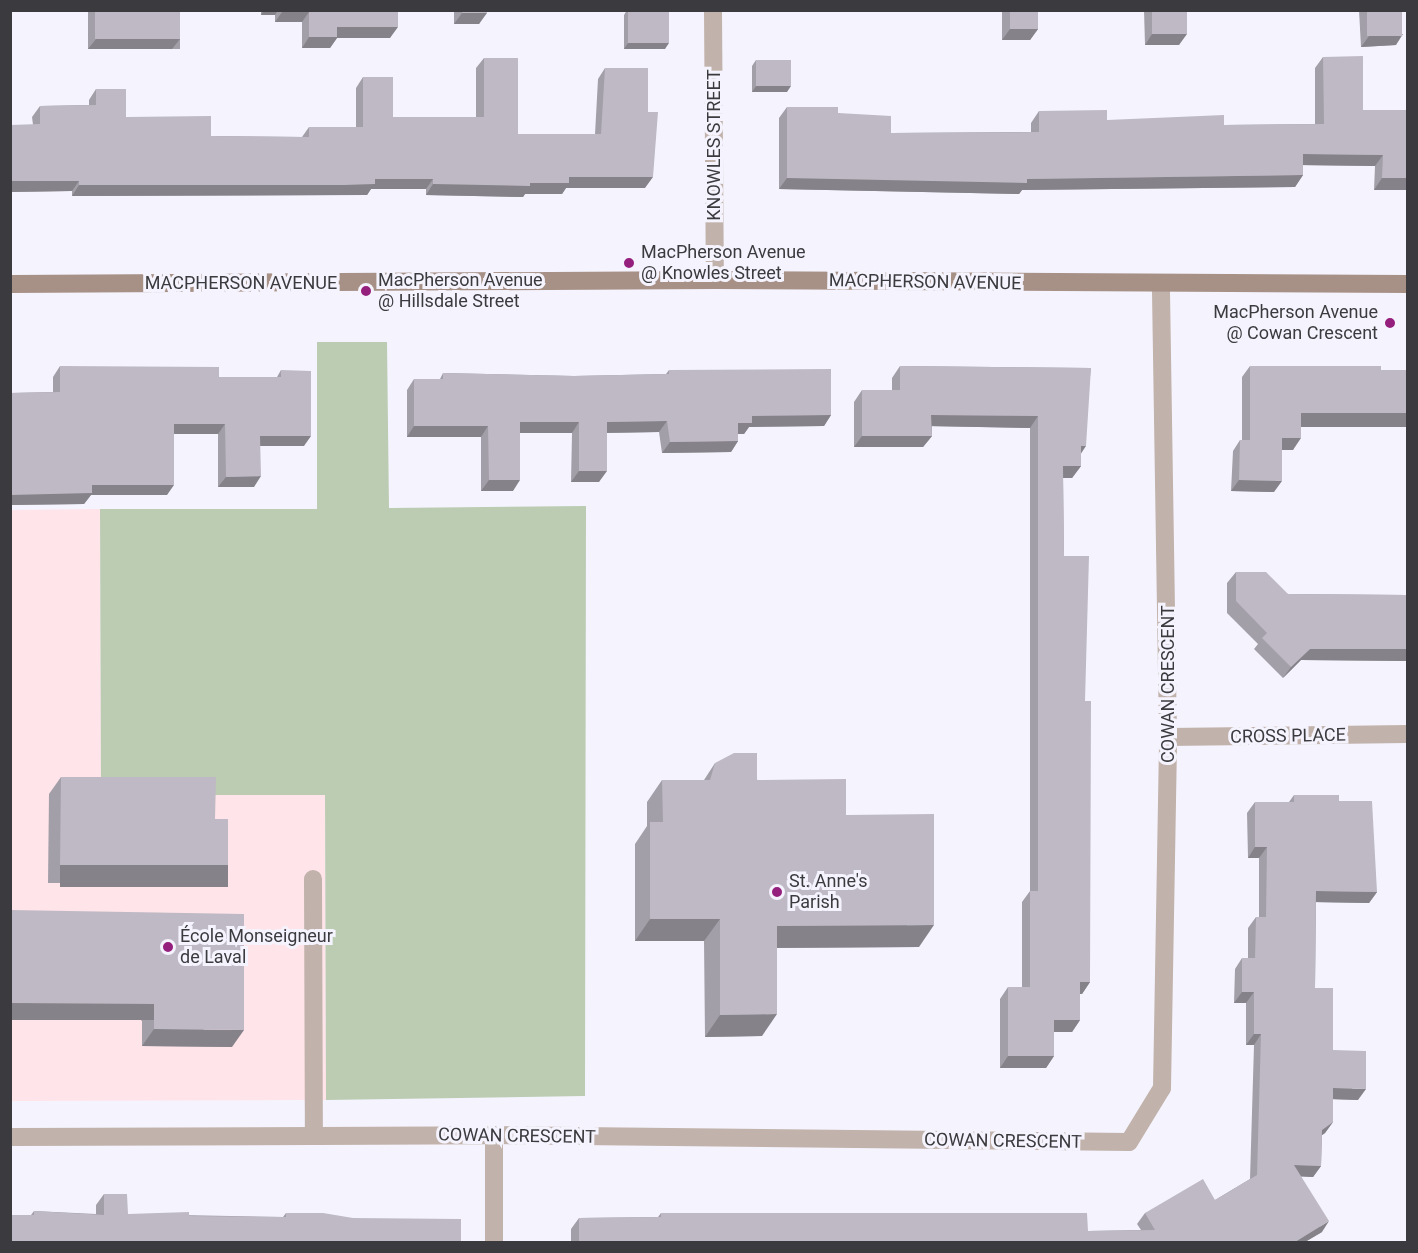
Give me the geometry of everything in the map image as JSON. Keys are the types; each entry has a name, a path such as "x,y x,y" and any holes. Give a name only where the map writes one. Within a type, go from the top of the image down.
{"street":[{"name":"KNOWLES STREET","path":"713,10 715,280"},
{"name":"MACPHERSON AVENUE","path":"10,284 715,280 1161,285 1407,284"},
{"name":"COWAN CRESCENT","path":"10,1137 494,1135 1129,1142 1162,1088 1168,737 1161,285"},
{"name":"CROSS PLACE","path":"1168,737 1407,734"},
{"path":"313,879 314,1135"},
{"path":"494,1135 494,1242"}],"shaded area":[{"name":"École Monseigneur de Laval","path":"100,509 101,795 325,795 326,1100 11,1101 10,510"}],"green space":[{"path":"317,342 387,342 389,508 586,506 585,1096 326,1100 325,795 101,795 100,509 317,509"}],"building":[{"path":"95,10 180,10 180,39 95,39"},
{"path":"282,10 398,10 398,27 337,27 337,37 309,37 309,12 282,12"},
{"path":"462,10 487,10 487,13 462,13"},
{"path":"628,10 669,10 669,43 628,43"},
{"path":"1010,10 1038,10 1038,29 1010,29"},
{"path":"1152,10 1187,10 1187,34 1152,34"},
{"path":"1367,10 1402,10 1402,36 1367,36"},
{"path":"1363,56 1363,110 1407,110 1407,178 1382,178 1383,155 1303,154 1303,175 1027,179 1027,183 787,178 787,107 838,107 838,113 891,116 891,133 1039,132 1039,111 1107,110 1107,120 1224,115 1224,125 1324,124 1323,57"},
{"path":"484,58 518,58 518,134 601,134 605,68 648,68 648,112 658,112 653,177 569,177 569,183 530,183 530,186 433,184 433,179 375,179 375,184 344,185 79,185 79,181 10,181 10,125 40,124 40,106 96,105 96,89 126,89 126,117 211,116 211,136 309,137 309,127 363,127 363,77 393,77 393,117 484,117"},
{"path":"756,60 791,60 791,86 756,86"},
{"path":"60,366 219,367 219,377 281,377 281,370 311,371 311,436 260,436 261,476 226,477 225,424 174,424 174,485 92,485 92,493 10,495 10,393 60,392"},
{"path":"900,366 1091,368 1086,446 1081,446 1081,466 1063,466 1064,556 1089,556 1085,701 1091,701 1090,982 1080,982 1080,1020 1054,1020 1054,1056 1008,1056 1008,987 1030,987 1030,891 1038,891 1038,416 931,415 932,436 862,436 862,390 900,390"},
{"path":"1250,366 1381,366 1381,370 1407,370 1407,413 1301,413 1301,438 1282,438 1282,481 1239,480 1240,440 1250,440"},
{"path":"831,369 831,415 752,416 752,423 738,423 738,441 670,442 667,421 607,422 607,471 579,471 579,422 520,422 520,480 489,480 488,426 414,426 414,379 443,379 443,373 574,376 669,374 669,370"},
{"path":"1236,572 1266,572 1288,594 1407,595 1407,649 1310,649 1291,667 1262,638 1267,633 1236,601"},
{"name":"St. Anne's Parish","path":"734,753 757,753 757,780 846,779 846,815 934,814 934,925 777,926 777,1014 720,1015 720,919 650,919 650,822 663,822 662,780 710,780 715,763"},
{"path":"61,777 216,777 215,819 228,819 228,865 60,865"},
{"path":"1294,795 1339,795 1339,801 1372,801 1377,892 1316,891 1315,988 1333,988 1333,1050 1366,1051 1366,1089 1333,1088 1333,1122 1322,1130 1321,1166 1294,1165 1329,1221 1295,1242 579,1242 579,1218 661,1217 661,1213 1087,1213 1088,1231 1155,1230 1145,1213 1203,1179 1215,1200 1257,1175 1261,1034 1254,1034 1254,992 1242,992 1242,958 1255,958 1256,917 1266,917 1267,847 1255,847 1255,802 1294,802"},
{"path":"10,910 244,914 244,1030 154,1029 154,1004 10,1003"},
{"path":"104,1194 127,1194 128,1214 189,1212 189,1216 286,1217 286,1213 323,1213 353,1218 461,1219 461,1242 10,1242 10,1215 34,1215 34,1211 104,1215"}],"place":[{"name":"MacPherson Avenue @ Knowles Street","path":"629,263"},
{"name":"MacPherson Avenue @ Hillsdale Street","path":"366,291"},
{"name":"MacPherson Avenue @ Cowan Crescent","path":"1390,323"},
{"name":"St. Anne's Parish","path":"777,892"},
{"name":"École Monseigneur de Laval","path":"168,947"}]}
